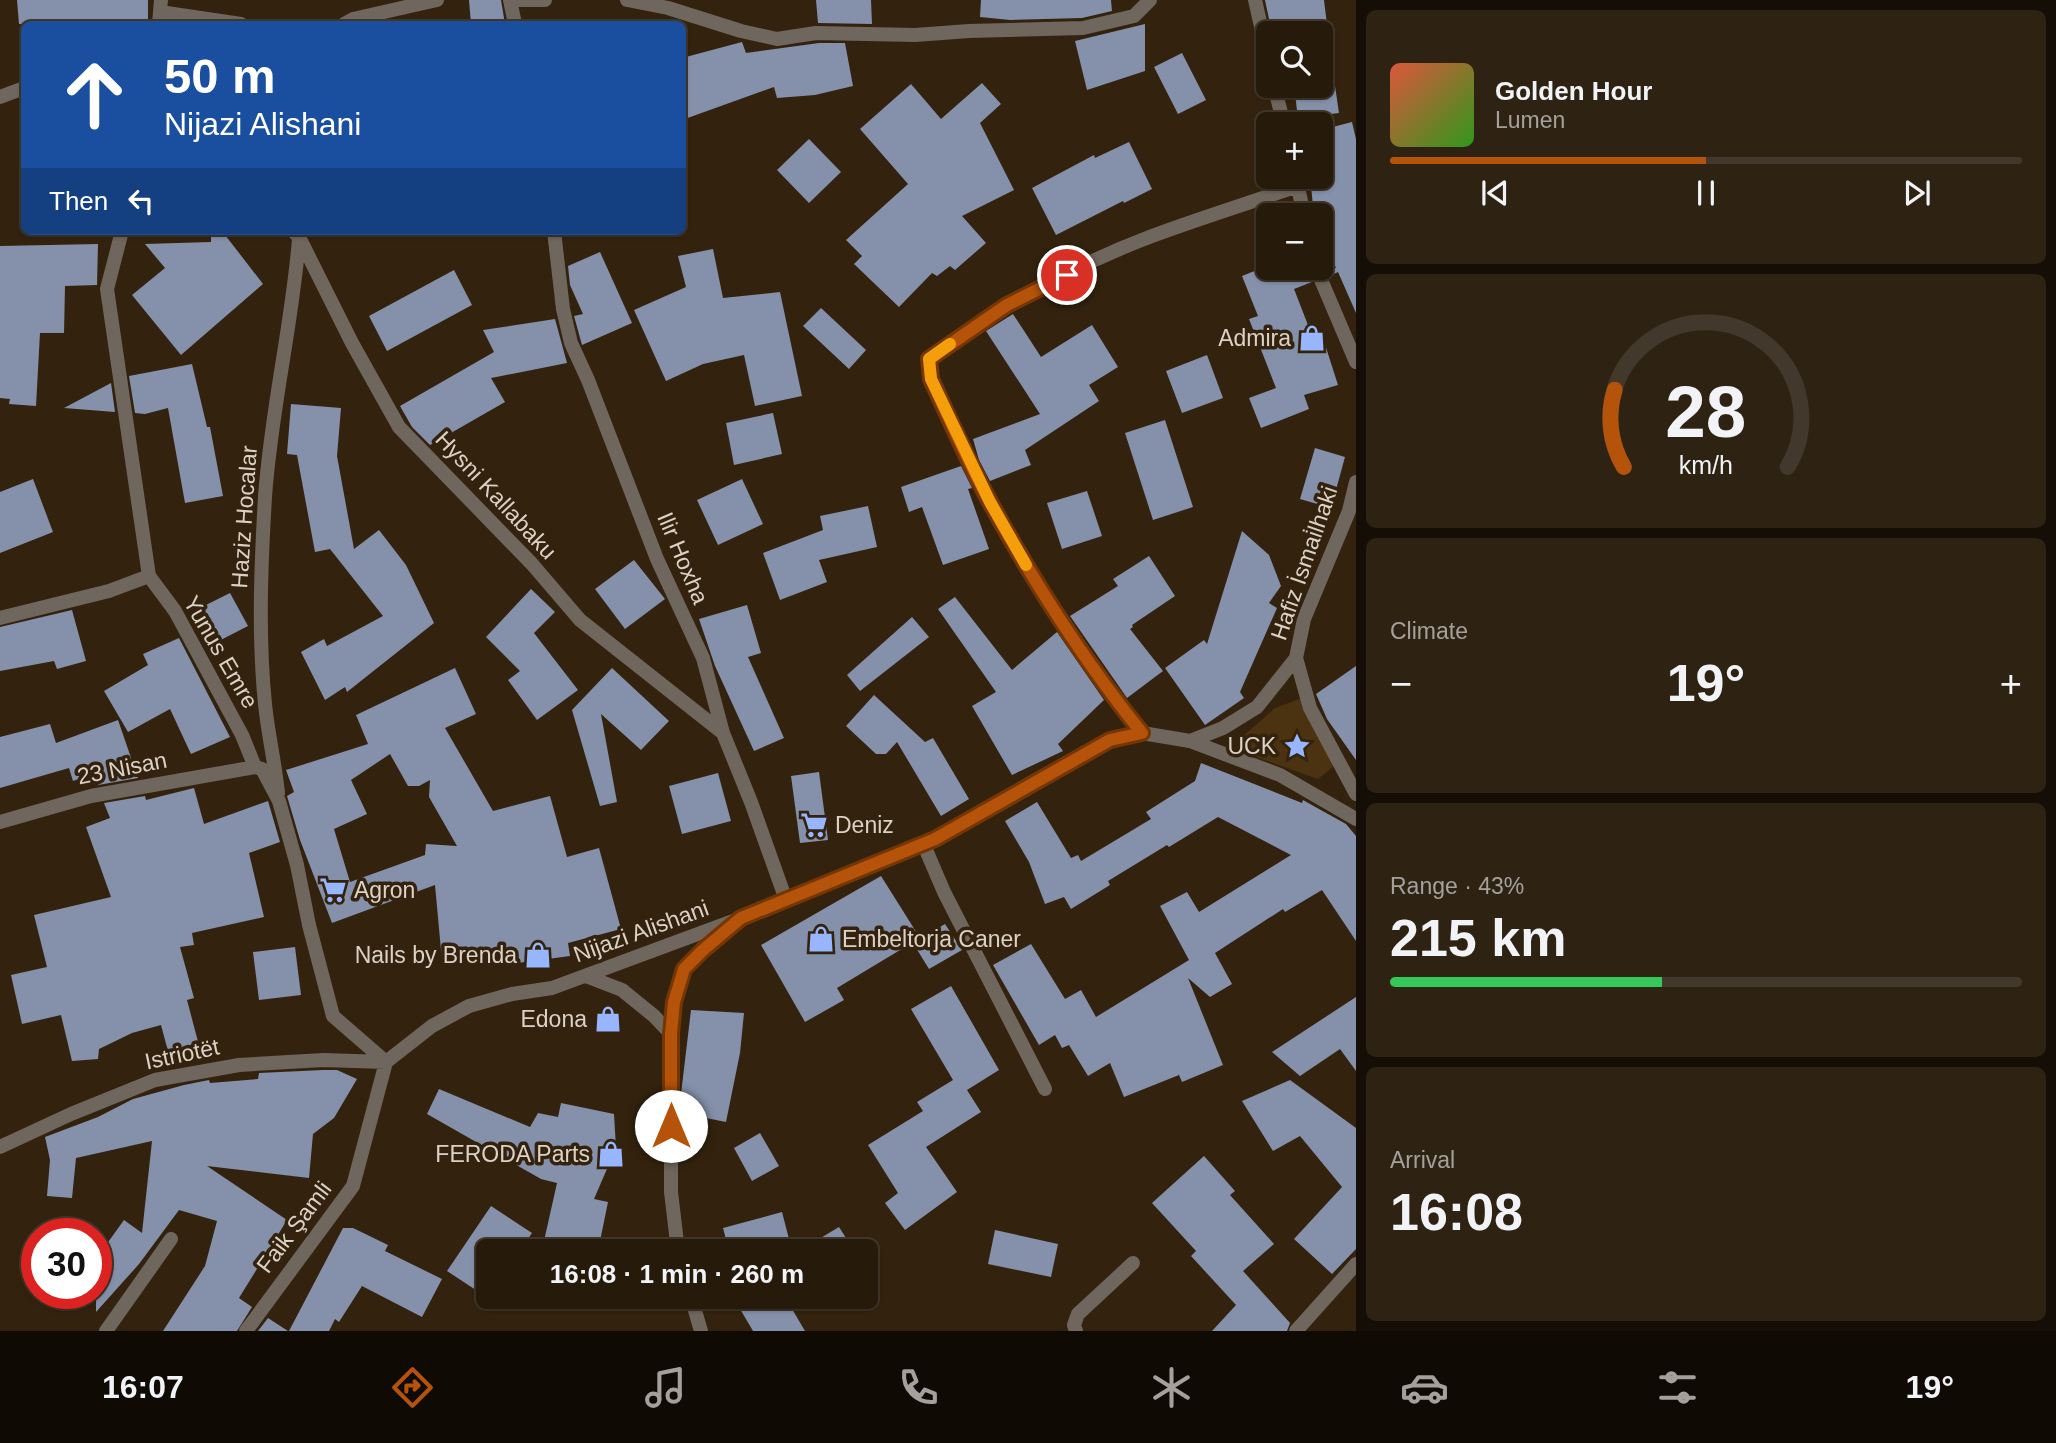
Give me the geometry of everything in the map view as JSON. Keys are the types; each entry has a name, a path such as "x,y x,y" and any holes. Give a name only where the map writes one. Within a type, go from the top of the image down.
{"street":[{"path":"349,21 436,0"},
{"path":"514,21 510,0 545,0"},
{"path":"627,0 668,8 741,32 777,39 816,33 915,35 1083,28 1134,16 1150,0"},
{"path":"1255,0 1260,21"},
{"path":"160,12 221,21"},
{"path":"0,97 21,89"},
{"path":"1142,733 1101,680 1037,584 996,514 931,379 929,359 1007,305 1087,264 1151,236 1276,189"},
{"name":"Yunus Emre","path":"121,235 107,289 149,576 175,611 242,735 255,767 262,769 279,801 333,1016 386,1062"},
{"name":"Haziz Hocalar","path":"279,801 265,705 260,621 265,495 277,395 295,293 297,235"},
{"name":"Hysni Kallabaku","path":"298,235 352,344 400,427 532,564 580,620 723,733"},
{"name":"Ilir Hoxha","path":"554,235 563,309 571,343 588,380 657,559 703,658 723,733 786,900"},
{"path":"1321,280 1356,362"},
{"name":"Hafiz İsmai̇lhaki","path":"1189,741 1223,728 1257,707 1296,658 1304,619 1349,511 1356,482"},
{"path":"0,618 109,591 149,576"},
{"name":"Hafiz İsmai̇lhaki","path":"1296,658 1310,708 1356,794"},
{"name":"Nijazi Alishani","path":"386,1062 432,1026 469,1006 512,994 552,988 586,976 741,918 923,843 1022,792 1110,740 1142,733 1189,741 1280,775 1356,819"},
{"name":"23 Nisan","path":"0,822 91,796 255,767"},
{"path":"923,843 944,892 1045,1089"},
{"path":"677,1239 671,1192 671,1034 674,1002 684,969 741,918"},
{"path":"586,976 622,990 671,1034"},
{"name":"Istriotët","path":"0,1147 71,1114 155,1080 239,1065 323,1060 386,1062"},
{"name":"Faik Şamli","path":"246,1331 354,1186 386,1062"},
{"path":"106,1331 171,1239"},
{"path":"1076,1331 1074,1325 1078,1314 1133,1263"},
{"path":"1296,1331 1356,1265"},
{"path":"695,1309 701,1331"}],"shaded area":[{"path":"1302,698 1329,752 1333,767 1318,779 1242,752 1242,737 1275,708"}],"building":[{"path":"17,0 148,0 148,21 21,21 19,24"},
{"path":"469,0 501,0 504,21 471,21"},
{"path":"816,0 871,0 872,24 818,23"},
{"path":"981,0 1111,0 1112,11 1082,18 1010,20 980,17"},
{"path":"1265,0 1324,0 1327,21 1269,21"},
{"path":"1145,24 1145,71 1087,90 1075,41"},
{"path":"742,42 746,53 819,43 845,43 853,86 815,95 777,98 774,87 686,119 686,57"},
{"path":"1182,53 1206,100 1178,114 1154,67"},
{"path":"982,83 1001,104 980,123 1014,190 962,216 986,243 955,270 950,266 937,276 932,273 899,307 854,264 862,256 846,240 908,184 860,129 911,84 941,119"},
{"path":"1335,86 1339,113 1297,112 1296,98 1333,98"},
{"path":"1352,122 1356,139 1356,313 1338,272 1333,274 1333,268 1336,268 1333,261 1333,203 1313,203 1311,189 1333,189 1333,127"},
{"path":"809,139 841,172 809,203 777,170"},
{"path":"1129,142 1152,189 1056,235 1032,188 1094,155 1095,158"},
{"path":"211,235 225,235 263,284 181,355 132,295 165,268 145,244 211,242"},
{"path":"98,244 97,285 65,286 64,333 40,333 36,406 9,404 10,399 0,398 0,246"},
{"path":"713,249 723,298 780,292 802,396 755,406 744,355 703,364 666,381 634,310 686,287 678,256"},
{"path":"600,252 632,323 582,345 574,316 583,314 570,285 568,266"},
{"path":"454,270 472,305 387,351 369,316"},
{"path":"1256,270 1256,280 1311,280 1312,282 1294,289 1313,338 1322,335 1338,385 1304,395 1309,409 1261,428 1249,398 1276,388 1249,319 1258,316 1242,276"},
{"path":"821,308 866,350 849,369 803,326"},
{"path":"1013,314 1041,357 1092,325 1118,367 1089,385 1099,401 1025,450 1031,465 990,481 979,460 973,439 1040,414 986,331"},
{"path":"555,319 567,363 491,378 505,402 430,445 412,427 400,406 494,352 483,330"},
{"path":"1207,355 1223,398 1182,413 1166,371"},
{"path":"192,364 207,427 210,427 223,496 185,503 168,408 145,414 135,413 129,376"},
{"path":"111,383 115,412 64,408"},
{"path":"291,404 341,408 337,456 354,549 379,530 406,565 434,623 347,692 345,687 325,700 301,652 324,639 327,646 383,616 330,549 315,552 297,455 287,454"},
{"path":"773,413 782,454 734,465 726,423"},
{"path":"1165,420 1193,507 1153,520 1125,433"},
{"path":"1315,448 1345,457 1331,508 1300,499"},
{"path":"961,466 972,488 968,489 989,549 943,565 922,507 909,512 901,487"},
{"path":"33,479 53,532 0,553 0,492"},
{"path":"742,479 763,524 718,545 697,500"},
{"path":"1087,491 1102,536 1062,549 1047,503"},
{"path":"868,506 877,547 819,560 827,582 780,600 763,553 823,530 820,516"},
{"path":"1242,531 1269,555 1281,586 1269,603 1277,608 1240,692 1244,698 1205,725 1165,668 1204,640 1207,644"},
{"path":"1149,556 1175,596 1130,629 1163,671 1127,698 1070,616 1118,586 1113,579"},
{"path":"634,560 665,599 625,629 595,589"},
{"path":"531,589 555,612 534,633 578,690 537,720 508,680 520,671 486,637"},
{"path":"230,593 248,626 207,647 190,613"},
{"path":"955,597 1012,670 1057,632 1104,700 1058,744 1063,751 1012,775 972,706 996,692 938,609"},
{"path":"747,605 761,653 748,657 784,738 754,751 715,666 699,619"},
{"path":"72,610 86,661 57,669 54,661 0,671 0,627"},
{"path":"912,617 929,637 860,691 847,675"},
{"path":"179,638 230,737 191,754 170,709 128,732 104,691 148,665 143,654"},
{"path":"1356,666 1356,760 1327,719 1316,694"},
{"path":"455,668 476,714 445,728 493,811 550,796 567,857 599,848 621,929 568,943 570,956 510,964 509,956 442,961 435,885 332,923 300,840 287,796 294,792 286,770 368,744 356,715","holes":["390,754 408,786 419,786 430,780 429,797 457,846 426,844 425,855 350,882 334,829 367,814 351,780"]},
{"path":"612,668 669,721 641,750 601,714 617,802 600,806 572,710"},
{"path":"874,695 925,742 933,738 969,799 941,816 897,742 886,754 876,754 846,726"},
{"path":"118,720 138,778 98,785 93,774 73,781 69,768 0,788 0,737 50,724 56,743"},
{"path":"1201,763 1302,803 1303,800 1346,824 1356,836 1356,941 1322,890 1285,912 1283,909 1215,953 1232,984 1210,997 1188,978 1223,1065 1182,1082 1179,1075 1124,1097 1110,1063 1088,1076 1069,1045 1062,1048 1055,1035 1039,1045 993,965 1031,944 1065,999 1081,990 1096,1017 1189,960 1160,906 1187,892 1199,912 1291,855 1218,817 1108,881 1110,885 1071,909 1064,897 1045,904 1029,862 1005,821 1037,802 1071,858 1078,855 1081,861 1151,819 1146,812 1195,781"},
{"path":"819,772 828,840 800,843 791,776"},
{"path":"718,773 731,821 682,834 669,786"},
{"path":"194,788 204,824 268,801 280,842 249,853 264,917 192,933 194,945 180,947 194,998 187,1000 201,1053 169,1055 161,1025 132,1033 99,1049 98,1059 72,1061 61,1015 22,1024 11,975 47,967 34,915 111,897 86,827 110,818 104,803 145,796 146,800"},
{"path":"881,876 920,938 837,988 844,1000 805,1022 761,945"},
{"path":"945,924 962,950 929,969 913,943"},
{"path":"295,947 301,995 259,1000 253,952"},
{"path":"951,986 999,1070 967,1090 981,1112 926,1147 957,1192 905,1230 885,1203 898,1193 868,1145 923,1111 917,1102 953,1080 911,1009"},
{"path":"1356,997 1356,1071 1340,1049 1300,1076 1272,1052"},
{"path":"691,1010 744,1013 740,1053 726,1122 681,1113"},
{"path":"337,1070 357,1079 334,1118 313,1134 309,1178 207,1166 287,1220 239,1298 252,1307 237,1331 163,1331 205,1266 217,1221 179,1210 139,1264 112,1294 112,1237 124,1220 142,1233 152,1141 76,1158 72,1198 47,1196 50,1160 45,1137 98,1117 133,1099 209,1080 210,1083 258,1079 259,1073"},
{"path":"1290,1080 1356,1128 1356,1249 1332,1274 1294,1239 1342,1187 1300,1136 1273,1151 1242,1101"},
{"path":"439,1089 530,1127 538,1113 558,1117 561,1103 614,1114 616,1148 594,1199 608,1202 600,1239 544,1239 557,1183 541,1179 427,1114"},
{"path":"760,1133 779,1166 752,1181 734,1148"},
{"path":"1204,1156 1235,1191 1230,1195 1274,1244 1243,1271 1290,1323 1287,1331 1212,1331 1236,1305 1191,1256 1196,1251 1152,1203"},
{"path":"491,1206 532,1233 528,1239 476,1239 476,1290 447,1271"},
{"path":"782,1212 789,1239 726,1239 723,1228"},
{"path":"839,1227 847,1239 819,1239"},
{"path":"343,1228 353,1228 388,1245 385,1251 442,1279 422,1317 362,1286 339,1322 335,1319 329,1331 289,1331"},
{"path":"995,1230 1058,1244 1051,1277 988,1264"},
{"path":"740,1309 792,1309 805,1331 753,1331"},
{"path":"268,1318 288,1331 258,1331"}],"slow traffic":[{"path":"950,344 929,359 931,379 990,502 1026,565"}],"place":[{"name":"Admira","path":"1312,338"},
{"name":"UCK","path":"1297,746"},
{"name":"Deniz","path":"814,825"},
{"name":"Agron","path":"333,890"},
{"name":"Embeltorja Caner","path":"821,939"},
{"name":"Nails by Brenda","path":"538,955"},
{"name":"Edona","path":"608,1019"},
{"name":"FERODA Parts","path":"611,1154"}],"route":[{"path":"671,1126 671,1034 674,1002 684,969 741,918 935,839 1110,740 1142,733 1101,680 1037,584 990,502 931,379 929,359 947,345 1007,305 1067,275"}]}
